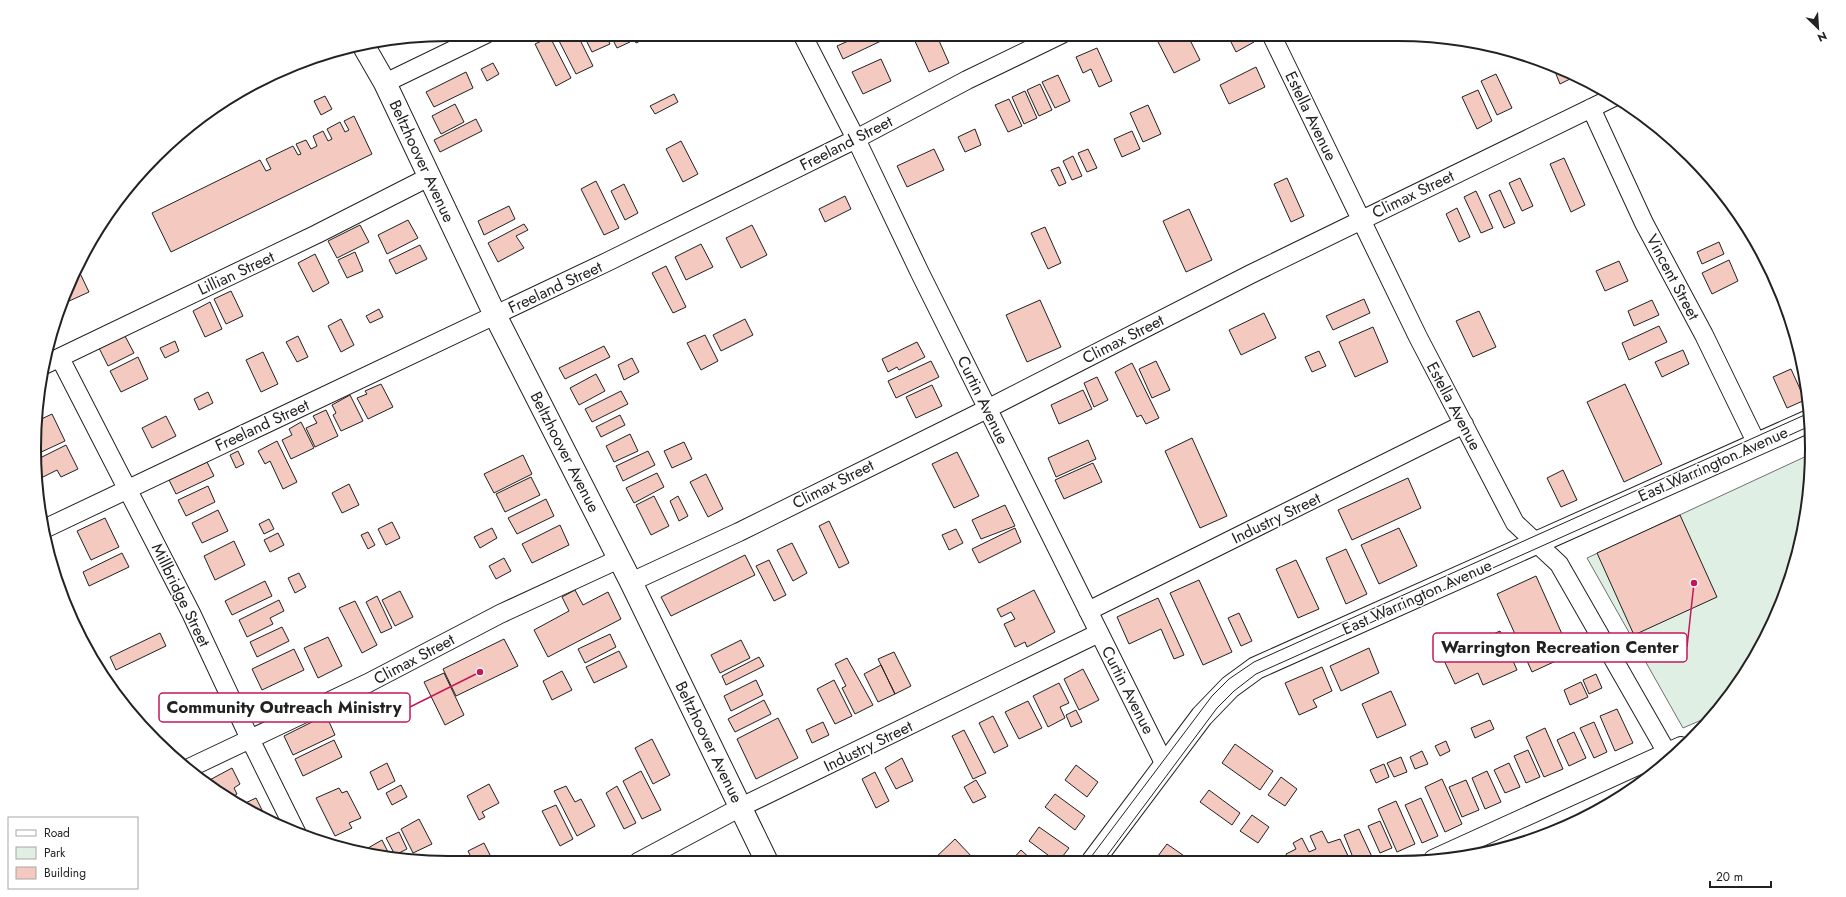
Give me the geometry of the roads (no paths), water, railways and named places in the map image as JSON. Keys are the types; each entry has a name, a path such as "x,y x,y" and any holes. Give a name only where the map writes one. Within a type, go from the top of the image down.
{"street":[{"path":"385,83 472,41"},
{"name":"Curtin Avenue","path":"806,41 856,139 987,409 1165,765"},
{"name":"Freeland Street","path":"49,527 609,262 856,139 967,80 1048,41"},
{"name":"Estella Avenue","path":"1274,41 1418,337 1515,524 1559,564 1671,750"},
{"name":"Beltzhoover Avenue","path":"365,50 385,83 495,315 631,582 764,856"},
{"name":"Climax Street","path":"631,582 739,532 987,409 1362,219 1608,100"},
{"name":"Vincent Street","path":"1591,108 1644,223 1704,335 1756,444"},
{"name":"Lillian Street","path":"51,362 317,234 429,177"},
{"name":"Millbridge Street","path":"60,358 191,613 250,739 292,825"},
{"name":"East Warrington Avenue","path":"1097,856 1202,716 1230,687 1256,668 1804,423"},
{"name":"Industry Street","path":"1088,611 1464,424"},
{"name":"Climax Street","path":"193,766 368,683 500,614 619,559"},
{"name":"Industry Street","path":"649,856 741,808 1099,633"},
{"path":"1448,853 1667,754"}],"tram line":[{"path":"1092,856 1212,696 1229,679 1254,662 1804,415"},
{"path":"1107,856 1217,708 1234,691 1256,674 1804,429"}],"place":[{"name":"Warrington Recreation Center","path":"1694,583"},
{"name":"Community Outreach Ministry","path":"480,672"}]}
